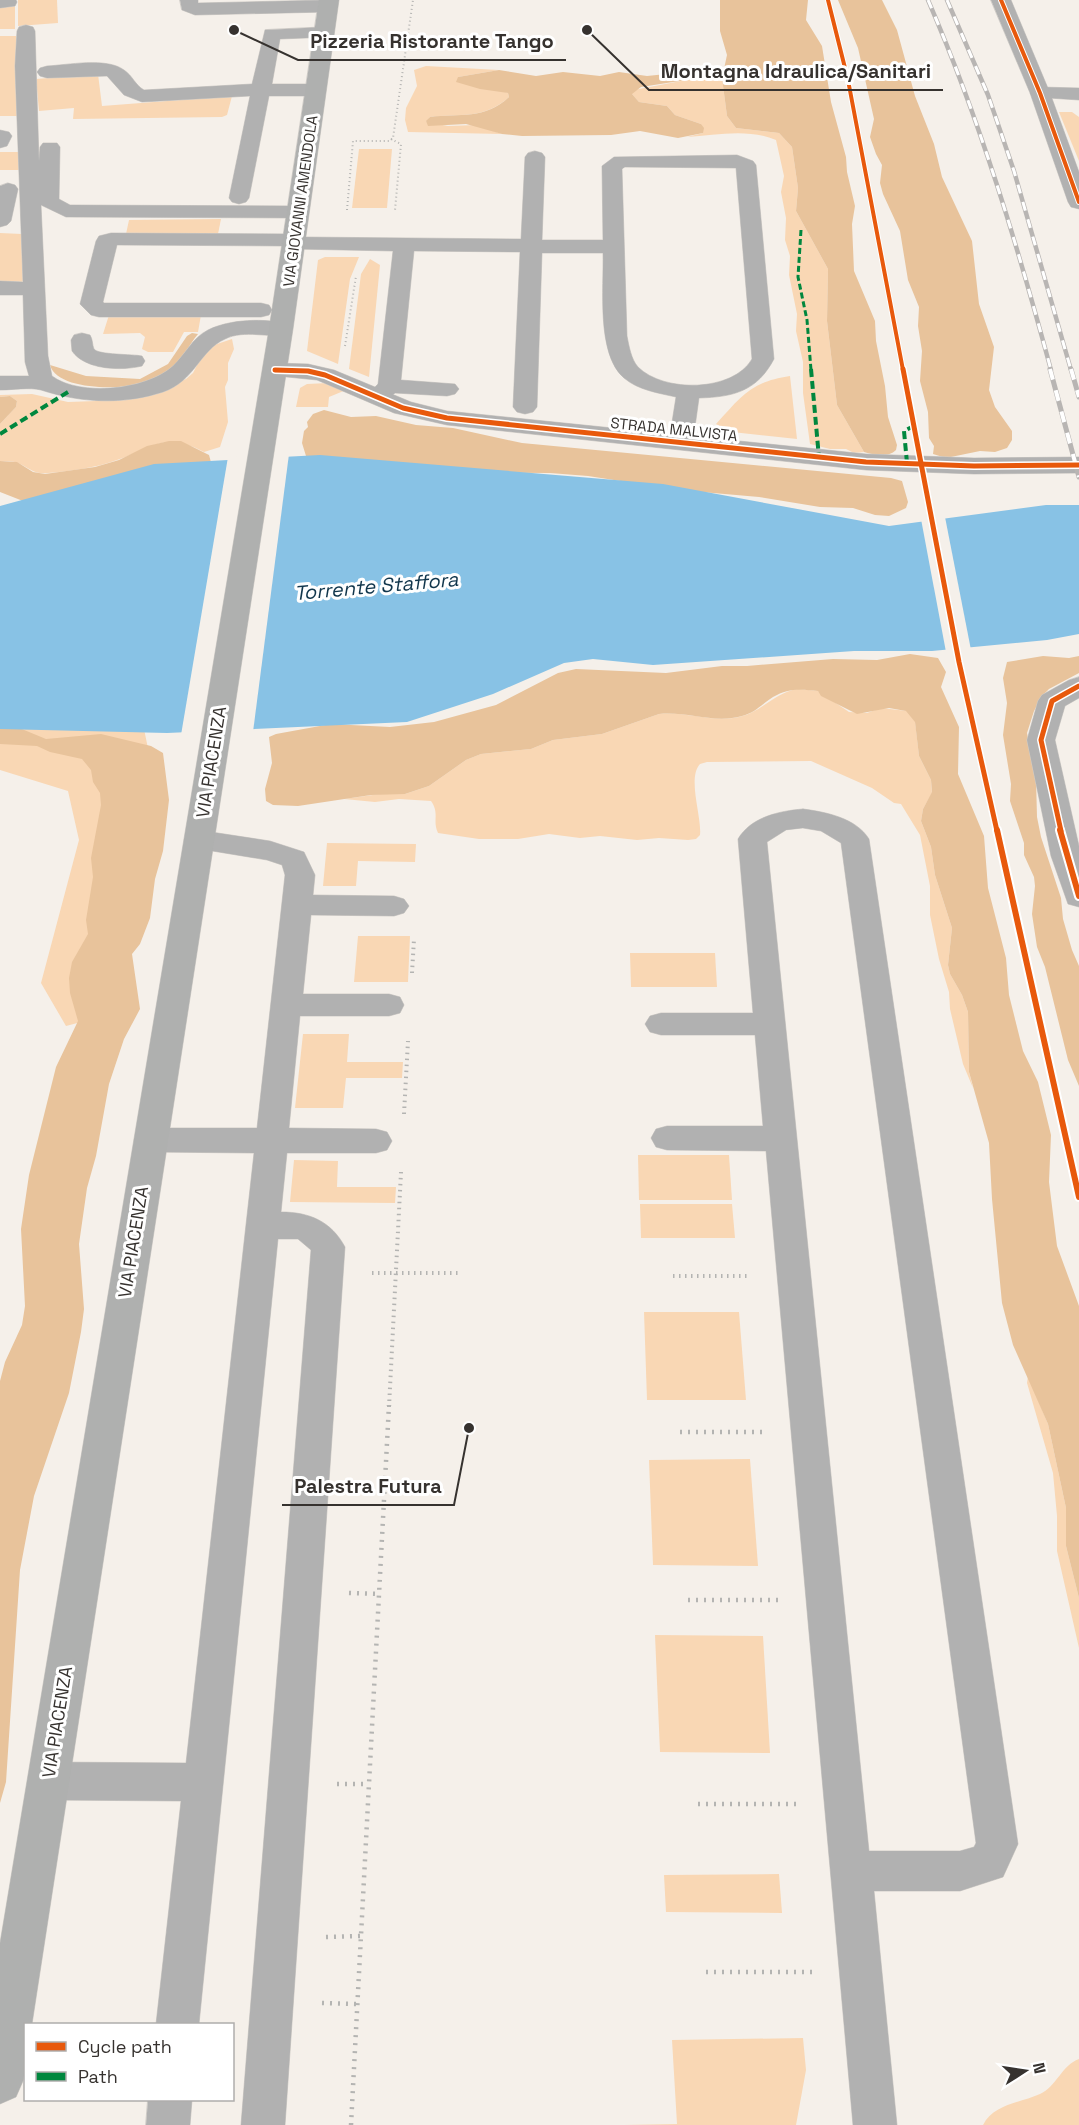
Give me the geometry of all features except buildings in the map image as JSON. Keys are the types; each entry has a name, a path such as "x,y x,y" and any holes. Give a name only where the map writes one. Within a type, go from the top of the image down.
{"main road":[{"name":"VIA GIOVANNI AMENDOLA","path":"269,402 283,320 328,3"},
{"name":"VIA PIACENZA","path":"0,2081 269,402"}],"street":[{"path":"1001,0 1040,93 1079,202"},
{"name":"STRADA MALVISTA","path":"274,370 308,371 383,392 404,408 447,418 866,462 974,466 1079,465"},
{"path":"1079,686 1052,701 1041,740 1066,856 1079,896"}],"lane":[{"path":"189,0 189,6 195,9 328,3"},
{"path":"26,31 25,66 34,289 39,375 44,383"},
{"path":"239,198 272,34 324,33"},
{"path":"47,72 107,69 118,73 128,90 142,96 261,90 316,90"},
{"path":"1040,93 1079,94"},
{"path":"50,147 47,195 50,203 66,211 112,221 299,205"},
{"path":"525,407 535,157"},
{"path":"621,161 737,161 746,165 763,359 754,375 737,383 718,389 688,392 658,387 632,373 621,358 616,336 612,166 621,161"},
{"path":"0,221 8,189"},
{"path":"128,195 134,198 239,198 299,205"},
{"path":"32,232 66,211"},
{"path":"283,320 99,310 91,304 107,241 111,239 294,241 614,247"},
{"path":"398,244 383,392 447,389"},
{"path":"0,288 34,289"},
{"path":"0,383 44,383 68,392 86,394 128,392 151,388 178,374 209,339 218,333 283,320"},
{"path":"82,340 83,351 93,359 134,362"},
{"path":"681,441 688,392"},
{"path":"851,1871 960,1871 988,1863 997,1844 855,839 831,824 812,819 787,819 761,830 752,839 875,2125"},
{"path":"178,2023 300,875 294,859 270,851 198,840"},
{"path":"297,905 393,906"},
{"path":"286,1005 389,1005"},
{"path":"661,1024 769,1024"},
{"path":"667,1138 780,1138"},
{"path":"150,1140 376,1141"},
{"path":"263,1226 304,1226 320,1234 328,1247 263,2125"},
{"path":"48,1780 204,1782"},
{"path":"168,2125 170,2101"}],"path":[{"path":"391,139 393,138 413,0"},
{"path":"395,218 364,218 346,210 353,141 391,139 401,144 395,218 398,244"},
{"path":"339,381 357,273 365,259 362,243"},
{"path":"412,976 414,928"},
{"path":"404,1118 408,1035"},
{"path":"351,2125 401,1166"},
{"path":"326,1272 458,1273"},
{"path":"673,1276 794,1276"},
{"path":"681,1432 809,1432"},
{"path":"688,1600 825,1600"},
{"path":"698,1804 844,1804"},
{"path":"706,1972 861,1972"}],"shaded area":[{"path":"18,0 57,0 58,23 18,26"},
{"path":"720,0 808,0 806,20 822,46 831,102 846,157 855,206 852,224 854,271 875,321 888,417 897,445 893,453 877,455 864,452 837,405 827,321 828,269 796,211 798,188 792,147 779,133 736,128 727,116 722,78 727,55 720,31"},
{"path":"838,0 882,0 897,30 915,96 934,144 942,177 972,241 979,304 994,347 989,390 995,407 1012,431 1012,440 1007,448 995,452 980,451 946,458 933,454 934,446 929,438 928,412 920,381 922,351 918,326 919,307 908,280 900,231 880,183 882,165 870,137 874,119 858,48"},
{"path":"15,4 15,29 0,29 0,7"},
{"path":"0,36 16,36 18,116 0,116"},
{"path":"426,66 499,70 458,77 476,87 508,93 509,97 500,104 471,114 430,117 426,122 448,126 476,125 502,134 408,132 405,120 406,108 417,86 414,70"},
{"path":"499,70 536,76 563,72 600,76 619,72 647,76 676,73 688,77 686,80 641,87 632,94 639,102 667,106 675,115 701,124 704,128 703,133 678,138 640,131 611,135 522,136 502,134 466,124 428,126 426,121 430,117 481,112 491,109 509,97 508,93 480,89 456,82 458,77"},
{"path":"676,73 715,74 722,78 727,116 736,128 779,133 792,147 798,188 796,211 828,269 827,321 837,405 864,452 854,453 846,449 830,449 810,444 803,393 803,362 796,331 797,314 789,275 790,256 785,240 786,218 781,192 784,176 776,140 743,133 687,137 703,133 701,124 675,115 667,106 639,102 631,93 634,90 686,80 688,77"},
{"path":"98,74 102,106 232,96 227,115 222,117 73,119 74,108 39,111 36,79"},
{"path":"1059,112 1072,112 1079,117 1079,161"},
{"path":"359,149 392,149 387,208 352,208"},
{"path":"0,152 19,152 20,170 0,170"},
{"path":"221,219 218,234 126,234 129,220"},
{"path":"0,233 22,234 24,284 0,283"},
{"path":"325,257 359,257 350,279 338,364 307,351 318,260"},
{"path":"370,259 380,265 369,377 349,369 361,274"},
{"path":"109,315 201,315 198,332 184,332 173,352 148,352 142,349 145,337 140,333 103,334"},
{"path":"192,333 198,334 174,367 144,383 121,387 77,384 55,374 50,365 86,376 140,379 168,364 187,336"},
{"path":"232,339 234,349 228,363 228,380 225,387 228,422 220,447 204,452 190,446 168,442 100,465 43,473 16,462 0,461 0,424 16,407 17,401 10,396 0,397 0,395 32,394 68,402 124,400 148,395 186,379 193,373 202,355 211,346"},
{"path":"790,376 797,439 732,432 716,424 740,398 756,386"},
{"path":"328,383 346,390 329,397 328,407 296,407 300,388 307,384"},
{"path":"10,396 17,401 16,407 0,424 0,397"},
{"path":"324,410 351,417 376,416 416,425 453,428 522,443 891,478 902,481 908,502 906,508 889,516 875,515 853,508 820,507 759,497 679,490 588,476 550,473 402,472 306,456 302,443 304,431 308,427 307,422 313,414"},
{"path":"181,441 209,455 215,477 23,501 0,492 0,461 17,462 33,472 45,474 95,467 119,460 147,446"},
{"path":"0,652 144,729 151,763 104,1016 66,1026 41,983 79,840 68,791 0,770"},
{"path":"910,654 938,658 946,672 941,687 959,727 958,774 984,836 988,888 1006,958 1009,995 1023,1051 1038,1082 1051,1135 1049,1182 1057,1246 1079,1306 1079,1598 1066,1546 1066,1508 1048,1424 1013,1345 1002,1303 989,1143 969,1072 968,1012 962,995 950,974 948,965 952,928 935,875 931,847 921,821 923,809 932,792 931,780 919,756 915,722 906,711 889,708 857,714 821,696 818,691 789,691 773,697 747,715 721,719 659,714 602,734 553,740 531,749 481,754 466,760 429,786 405,794 371,795 298,806 273,805 266,801 265,789 272,763 269,737 276,734 331,724 390,727 434,722 496,705 558,673 576,669 666,673 722,666 833,659 877,660"},
{"path":"1043,656 1069,658 1079,656 1079,673 1049,689 1043,695 1034,711 1027,733 1036,779 1037,817 1041,837 1061,898 1063,919 1072,950 1079,966 1079,1086 1068,1060 1045,967 1037,947 1032,914 1034,877 1024,855 1024,843 1010,801 1011,784 1003,735 1007,703 1003,678 1007,662"},
{"path":"798,689 818,691 849,712 867,713 881,708 907,711 915,721 919,756 931,780 932,793 923,809 921,821 931,847 935,875 952,928 948,965 968,1012 969,1072 973,1088 963,1064 950,1009 949,992 939,959 930,915 930,886 920,835 901,804 894,803 872,788 811,761 707,762 700,764 695,778 700,835 696,839 688,840 659,838 637,840 600,836 580,838 549,834 518,839 479,839 438,833 435,810 431,801 399,799 375,802 344,799 380,794 405,794 429,786 466,760 481,754 531,749 553,740 602,734 659,714 719,719 739,717 755,711 782,694"},
{"path":"0,720 46,739 101,734 151,746 163,753 169,800 163,851 155,879 150,918 140,944 132,954 140,1009 124,1039 109,1084 96,1156 87,1188 79,1244 84,1309 81,1332 69,1393 34,1496 20,1570 6,1782 0,1803 0,1381 5,1362 22,1325 25,1306 21,1229 29,1175 56,1067 78,1021 70,993 69,978 72,962 88,934 86,920 93,877 91,858 101,805 100,793 93,782 91,770 82,759 50,752 37,746 0,744"},
{"path":"327,843 416,844 415,862 358,861 356,886 323,886"},
{"path":"358,936 410,936 408,982 354,982"},
{"path":"630,953 715,953 717,987 631,987"},
{"path":"303,1034 349,1034 347,1062 403,1062 402,1078 346,1078 343,1108 295,1108"},
{"path":"638,1155 729,1155 732,1200 639,1200"},
{"path":"294,1160 338,1161 337,1187 396,1187 395,1203 290,1202"},
{"path":"640,1204 732,1204 735,1238 641,1238"},
{"path":"644,1312 739,1312 746,1400 647,1400"},
{"path":"1028,1376 1048,1424 1066,1508 1066,1546 1079,1598 1079,1648 1057,1551 1053,1473 1027,1383"},
{"path":"750,1459 758,1566 653,1565 649,1460"},
{"path":"655,1635 763,1636 770,1753 660,1752"},
{"path":"779,1874 782,1913 666,1912 664,1875"},
{"path":"803,2038 806,2070 796,2125 624,2125 677,2124 672,2040"},
{"path":"1079,2059 1079,2125 983,2125 1001,2108 1046,2091 1068,2066"}],"water":[{"name":"Torrente Staffora","path":"320,455 663,484 889,526 1046,505 1079,505 1079,634 1047,640 932,651 854,651 653,665 593,659 564,663 493,694 407,722 167,733 0,729 0,506 154,464"}],"pier":[{"path":"289,454 253,732 181,735 228,457"},
{"path":"945,517 971,650 946,652 921,519"}],"railway":[{"path":"928,0 981,137 1025,276 1051,370"},
{"path":"947,0 988,95 1014,171 1071,370"},
{"path":"1050,369 1079,477"},
{"path":"1071,369 1079,397"}],"marked path":[{"path":"801,230 798,277 807,320 819,458"},
{"path":"0,434 68,392"},
{"path":"907,463 904,431 914,426"}],"cycle path":[{"path":"828,0 848,80 959,662 1079,1197"},
{"path":"1001,0 1040,93 1079,202"},
{"path":"275,370 308,371 325,375 403,408 447,418 866,462 974,466 1079,465"},
{"path":"1079,686 1052,701 1041,740 1066,856 1079,896"}],"place":[{"name":"Pizzeria Ristorante Tango","path":"234,30"},
{"name":"Montagna Idraulica/Sanitari","path":"587,30"},
{"name":"Palestra Futura","path":"469,1428"}]}
